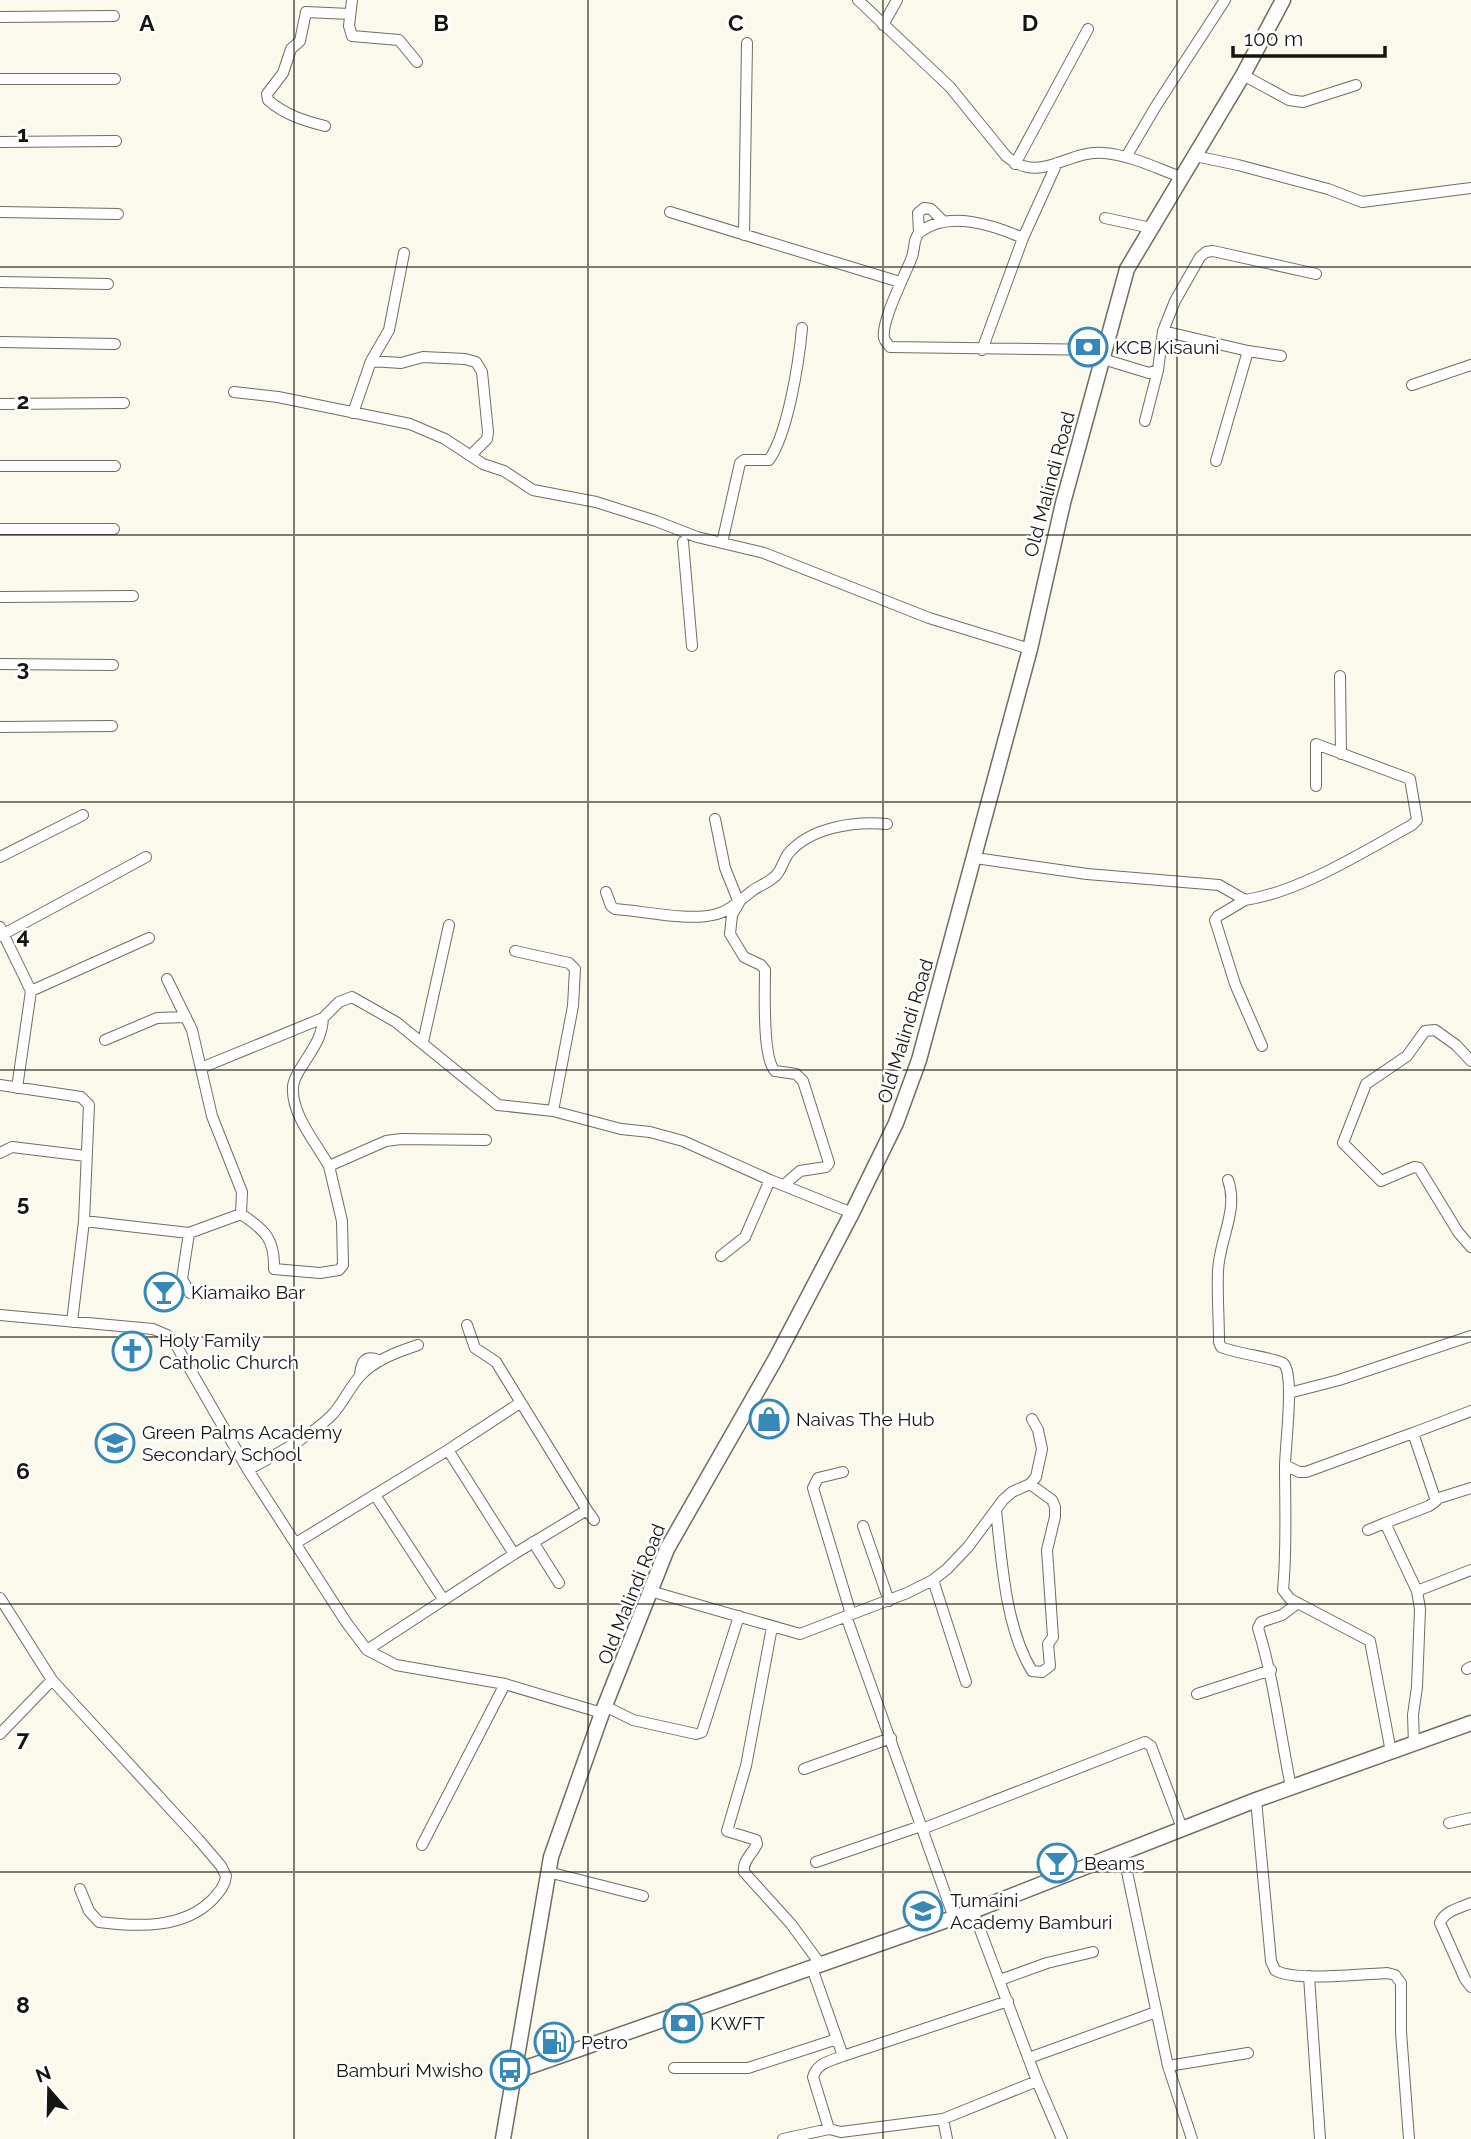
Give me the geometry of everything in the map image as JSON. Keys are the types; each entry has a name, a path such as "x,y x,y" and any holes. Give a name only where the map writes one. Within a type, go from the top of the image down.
{"main road":[{"name":"Old Malindi Road","path":"503,2139 548,1872 556,1842 604,1709 672,1539 775,1358 852,1213 896,1124 919,1060 1030,649 1063,503 1127,269 1243,75 1283,0"},
{"path":"514,2072 954,1918 1256,1800 1471,1723"}],"street":[{"path":"352,0 349,30 354,38 400,40 417,62"},
{"path":"858,0 950,87 1015,164 1028,170 1101,152 1126,157 1181,177"},
{"path":"883,25 897,0"},
{"path":"1126,157 1225,0"},
{"path":"325,126 287,113 268,100 267,94 283,73 291,49 300,40 306,12 350,14"},
{"path":"0,17 114,16"},
{"path":"1015,164 1087,29"},
{"path":"744,234 747,43"},
{"path":"1243,75 1289,100 1303,102 1356,85"},
{"path":"0,79 115,79"},
{"path":"0,142 116,141"},
{"path":"1195,156 1328,189 1362,202 1471,188"},
{"path":"982,350 1023,238 1057,163"},
{"path":"919,233 918,213 924,208 931,209 943,221"},
{"path":"0,212 118,214"},
{"path":"670,212 900,282"},
{"path":"1105,218 1151,228"},
{"path":"1023,238 998,228 943,221 919,233 915,237 913,255 900,282 885,329 884,338 890,347 1104,355 1149,373 1158,370"},
{"path":"1145,421 1158,370 1163,331 1175,301 1200,257 1213,251 1316,274"},
{"path":"353,413 371,361 389,330 404,253"},
{"path":"0,282 108,284"},
{"path":"722,543 740,463 744,460 769,460 775,449 788,405 802,328"},
{"path":"1163,331 1281,356"},
{"path":"0,342 115,344"},
{"path":"1216,461 1248,351"},
{"path":"371,361 401,363 423,357 476,362 482,372 488,432 486,439 471,455"},
{"path":"1412,386 1471,365"},
{"path":"234,392 278,397 410,424 446,439 483,464 504,471 533,490 596,502 697,537 764,553 929,618 1030,649"},
{"path":"0,404 124,404"},
{"path":"0,466 115,466"},
{"path":"0,529 114,529"},
{"path":"682,542 692,646"},
{"path":"0,597 133,596"},
{"path":"0,664 113,665"},
{"path":"1340,676 1341,754"},
{"path":"0,727 112,726"},
{"path":"1262,1046 1235,984 1215,920 1245,901 1295,885 1354,858 1417,820 1410,779 1316,744 1316,786"},
{"path":"0,856 83,815"},
{"path":"715,820 725,868 739,903"},
{"path":"606,892 612,908 640,913 702,917 720,914 776,876 789,853 812,836 826,830 859,824 887,824"},
{"path":"18,1087 31,991 1,932 146,857"},
{"path":"975,858 1087,874 1219,884 1245,901"},
{"path":"739,903 732,915 730,934 744,957 761,964 765,970 768,1063 775,1071 796,1074 803,1081 829,1163 826,1167 800,1171 784,1185"},
{"path":"423,1042 449,925"},
{"path":"31,991 149,938"},
{"path":"515,951 569,963 575,969 573,1006 553,1111"},
{"path":"167,979 192,1030 212,1116 242,1192 241,1214"},
{"path":"201,1068 323,1018 340,1002 352,996 384,1013 423,1042 498,1105 553,1111 621,1129 650,1132 683,1140 770,1180 852,1213"},
{"path":"105,1040 157,1018 186,1017"},
{"path":"241,1214 257,1224 271,1242 274,1269 320,1273 341,1270 342,1221 329,1166 296,1111 292,1084 319,1040 323,1018"},
{"path":"1471,1061 1436,1030 1425,1031 1407,1056 1366,1084 1343,1143 1381,1181 1414,1167 1419,1168 1458,1232 1471,1247"},
{"path":"0,1086 85,1099 89,1105 84,1221 72,1322"},
{"path":"329,1166 386,1141 486,1140"},
{"path":"0,1153 12,1147 86,1156"},
{"path":"721,1256 745,1237 770,1180"},
{"path":"1228,1180 1232,1190 1232,1202 1218,1269 1219,1342 1227,1350 1282,1362 1286,1368 1289,1393 1283,1590 1285,1596 1370,1641 1391,1752"},
{"path":"84,1221 188,1233 241,1214"},
{"path":"188,1233 182,1279 190,1293"},
{"path":"0,1315 153,1329 167,1335 183,1356 248,1470 346,1622 367,1650 396,1665 505,1684 604,1709 633,1720 696,1734 702,1732 739,1616"},
{"path":"467,1325 475,1348 496,1362 594,1520"},
{"path":"1289,1393 1339,1380 1471,1336"},
{"path":"248,1470 330,1418 360,1376 380,1361 418,1345"},
{"path":"296,1543 520,1403"},
{"path":"1285,1465 1299,1472 1306,1472 1471,1411"},
{"path":"650,1591 800,1634 890,1601 947,1570 1012,1492 1030,1484 1036,1476 1042,1449 1038,1430 1032,1419"},
{"path":"1413,1433 1436,1499"},
{"path":"448,1450 514,1554"},
{"path":"843,1472 818,1478 813,1488 849,1615 954,1918"},
{"path":"996,1511 1001,1561 1016,1630 1032,1671 1042,1672 1050,1666 1048,1644 1053,1637 1047,1550 1055,1507 1052,1500 1030,1484"},
{"path":"1368,1530 1429,1506 1436,1499 1471,1488"},
{"path":"375,1495 443,1599"},
{"path":"367,1650 443,1599 587,1510"},
{"path":"1385,1523 1417,1591 1420,1609 1413,1716 1414,1744"},
{"path":"863,1526 890,1601"},
{"path":"533,1542 559,1583"},
{"path":"1417,1591 1471,1570"},
{"path":"933,1580 967,1682"},
{"path":"0,1598 52,1680 211,1854 226,1876 224,1886 199,1912 183,1920 154,1924 99,1922 89,1911 80,1889"},
{"path":"1291,1787 1271,1670 1259,1625 1282,1615 1298,1603"},
{"path":"772,1627 747,1766 727,1831 756,1840 755,1849 743,1864 744,1872 791,1924 816,1966 843,2056"},
{"path":"1197,1694 1271,1670"},
{"path":"0,1734 52,1680"},
{"path":"422,1845 505,1684"},
{"path":"804,1769 891,1738"},
{"path":"816,1862 921,1827 1145,1742 1151,1745 1182,1828"},
{"path":"1256,1800 1273,1965 1276,1970 1286,1975 1309,1976 1387,1973 1398,1978 1401,1983 1401,2032 1409,2139"},
{"path":"1449,1823 1471,1818"},
{"path":"1123,1853 1168,2066 1192,2139"},
{"path":"548,1872 643,1896"},
{"path":"1471,1903 1443,1916 1440,1923 1471,1987"},
{"path":"973,1911 1037,2081 1062,2139"},
{"path":"1000,1980 1047,1963 1093,1952"},
{"path":"1309,1976 1320,2139"},
{"path":"829,2129 813,2077 816,2068 843,2056 1008,2001"},
{"path":"1029,2058 1156,2012"},
{"path":"674,2068 748,2068 836,2039"},
{"path":"1168,2066 1248,2053"},
{"path":"783,2139 829,2129 841,2132 943,2119 1037,2081"},
{"path":"943,2119 947,2139"}],"place":[{"name":"KCB Kisauni","path":"1088,347"},
{"name":"Kiamaiko Bar","path":"164,1292"},
{"name":"Holy Family Catholic Church","path":"132,1351"},
{"name":"Naivas The Hub","path":"769,1419"},
{"name":"Green Palms Academy Secondary School","path":"115,1443"},
{"name":"Beams","path":"1057,1863"},
{"name":"Tumaini Academy Bamburi","path":"923,1911"},
{"name":"KWFT","path":"683,2023"},
{"name":"Petro","path":"554,2042"},
{"name":"Bamburi Mwisho","path":"510,2070"}]}
